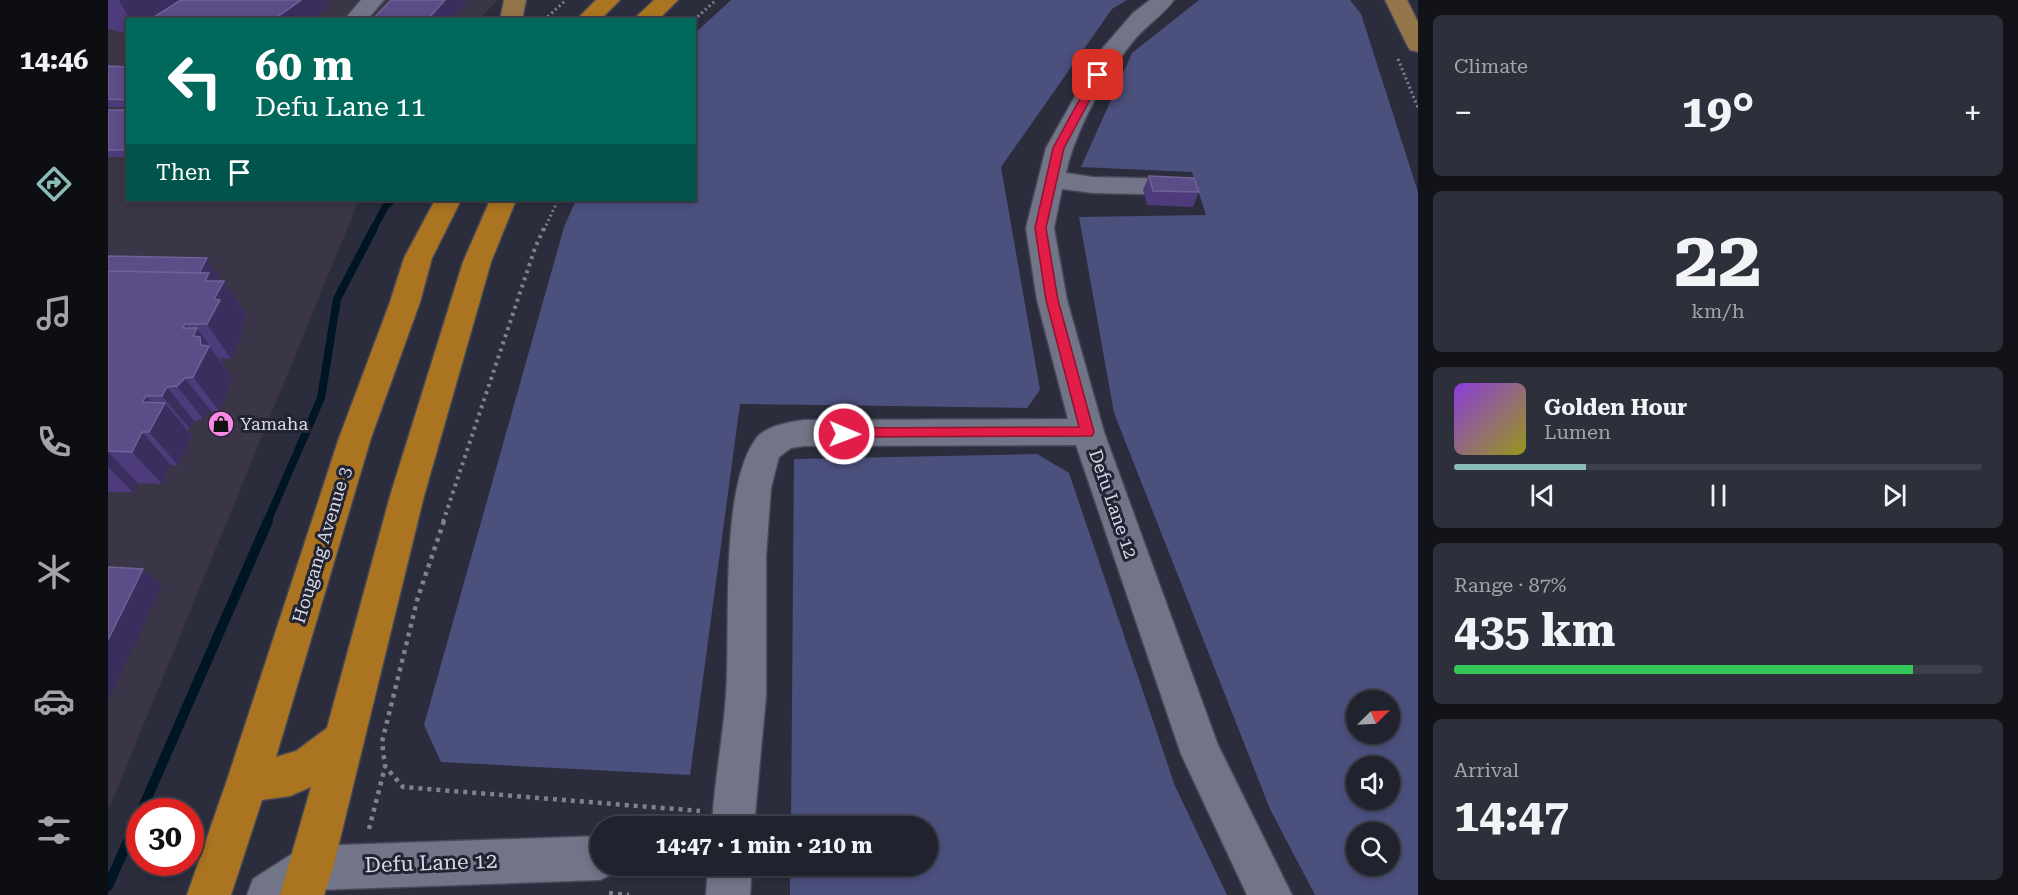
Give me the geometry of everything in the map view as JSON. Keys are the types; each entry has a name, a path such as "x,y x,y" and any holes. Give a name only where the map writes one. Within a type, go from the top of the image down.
{"highway":[{"path":"589,18 609,0"},
{"path":"646,18 667,0"},
{"name":"Hougang Avenue 3","path":"209,895 249,780 355,438 405,302 418,258 447,201"},
{"path":"307,881 406,496 477,262 502,201"},
{"path":"249,780 273,780 297,774 325,756 344,740"}],"main road":[{"path":"1396,0 1418,45"}],"street":[{"path":"357,18 373,0"},
{"path":"512,11 529,0"},
{"path":"1088,432 1052,300 1040,228 1059,148 1109,55 1141,18 1163,0"},
{"path":"1051,179 1093,185 1180,187"},
{"name":"Defu Lane 12","path":"733,816 747,678 748,536 756,476 766,448 789,435 804,433 1088,432 1201,754 1270,895"},
{"name":"Defu Lane 12","path":"307,881 590,859"},
{"path":"728,895 729,876"},
{"path":"269,895 307,881"}],"path":[{"path":"546,18 566,0"},
{"path":"696,18 716,0"},
{"path":"558,201 535,248 418,597 382,742 385,766 404,787 693,816"}],"shaded area":[{"path":"108,0 498,0 480,18 126,18 126,201 359,201 108,811"},
{"path":"731,0 1127,0 1112,9 1001,167 1040,390 1027,408 740,404 690,775 441,762 424,725 564,227 576,201 696,201 696,32"},
{"path":"1199,0 1350,0 1361,14 1418,192 1418,895 1315,895 1270,809 1114,413 1079,217 1206,215 1192,172 1081,167 1132,53"},
{"path":"1037,454 1069,473 1175,786 1227,895 790,895 790,876 938,876 938,816 791,816 794,459"}],"building":[{"path":"181,0 301,0 276,18 152,18"},
{"path":"391,0 445,0 429,18 374,18"},
{"path":"108,66 126,67 126,100 108,99"},
{"path":"108,110 126,110 126,150 108,150"},
{"path":"1149,176 1194,178 1199,192 1153,191"},
{"path":"108,256 207,258 199,273 108,271"},
{"path":"108,271 209,273 205,281 224,281 214,299 220,300 207,324 185,324 183,328 197,328 193,336 200,337 201,345 209,346 193,377 185,378 177,386 167,387 162,396 146,396 142,402 165,403 149,432 142,432 132,452 108,451"},
{"path":"108,567 143,569 108,640"}],"waterway":[{"path":"373,230 385,207 391,201"},
{"path":"267,522 321,398 337,299 374,228"},
{"path":"147,798 268,521"},
{"path":"108,886 126,846"}],"place":[{"name":"Yamaha","path":"221,424"}],"route":[{"path":"844,434 1088,432 1052,300 1040,228 1059,148 1098,75"}]}
